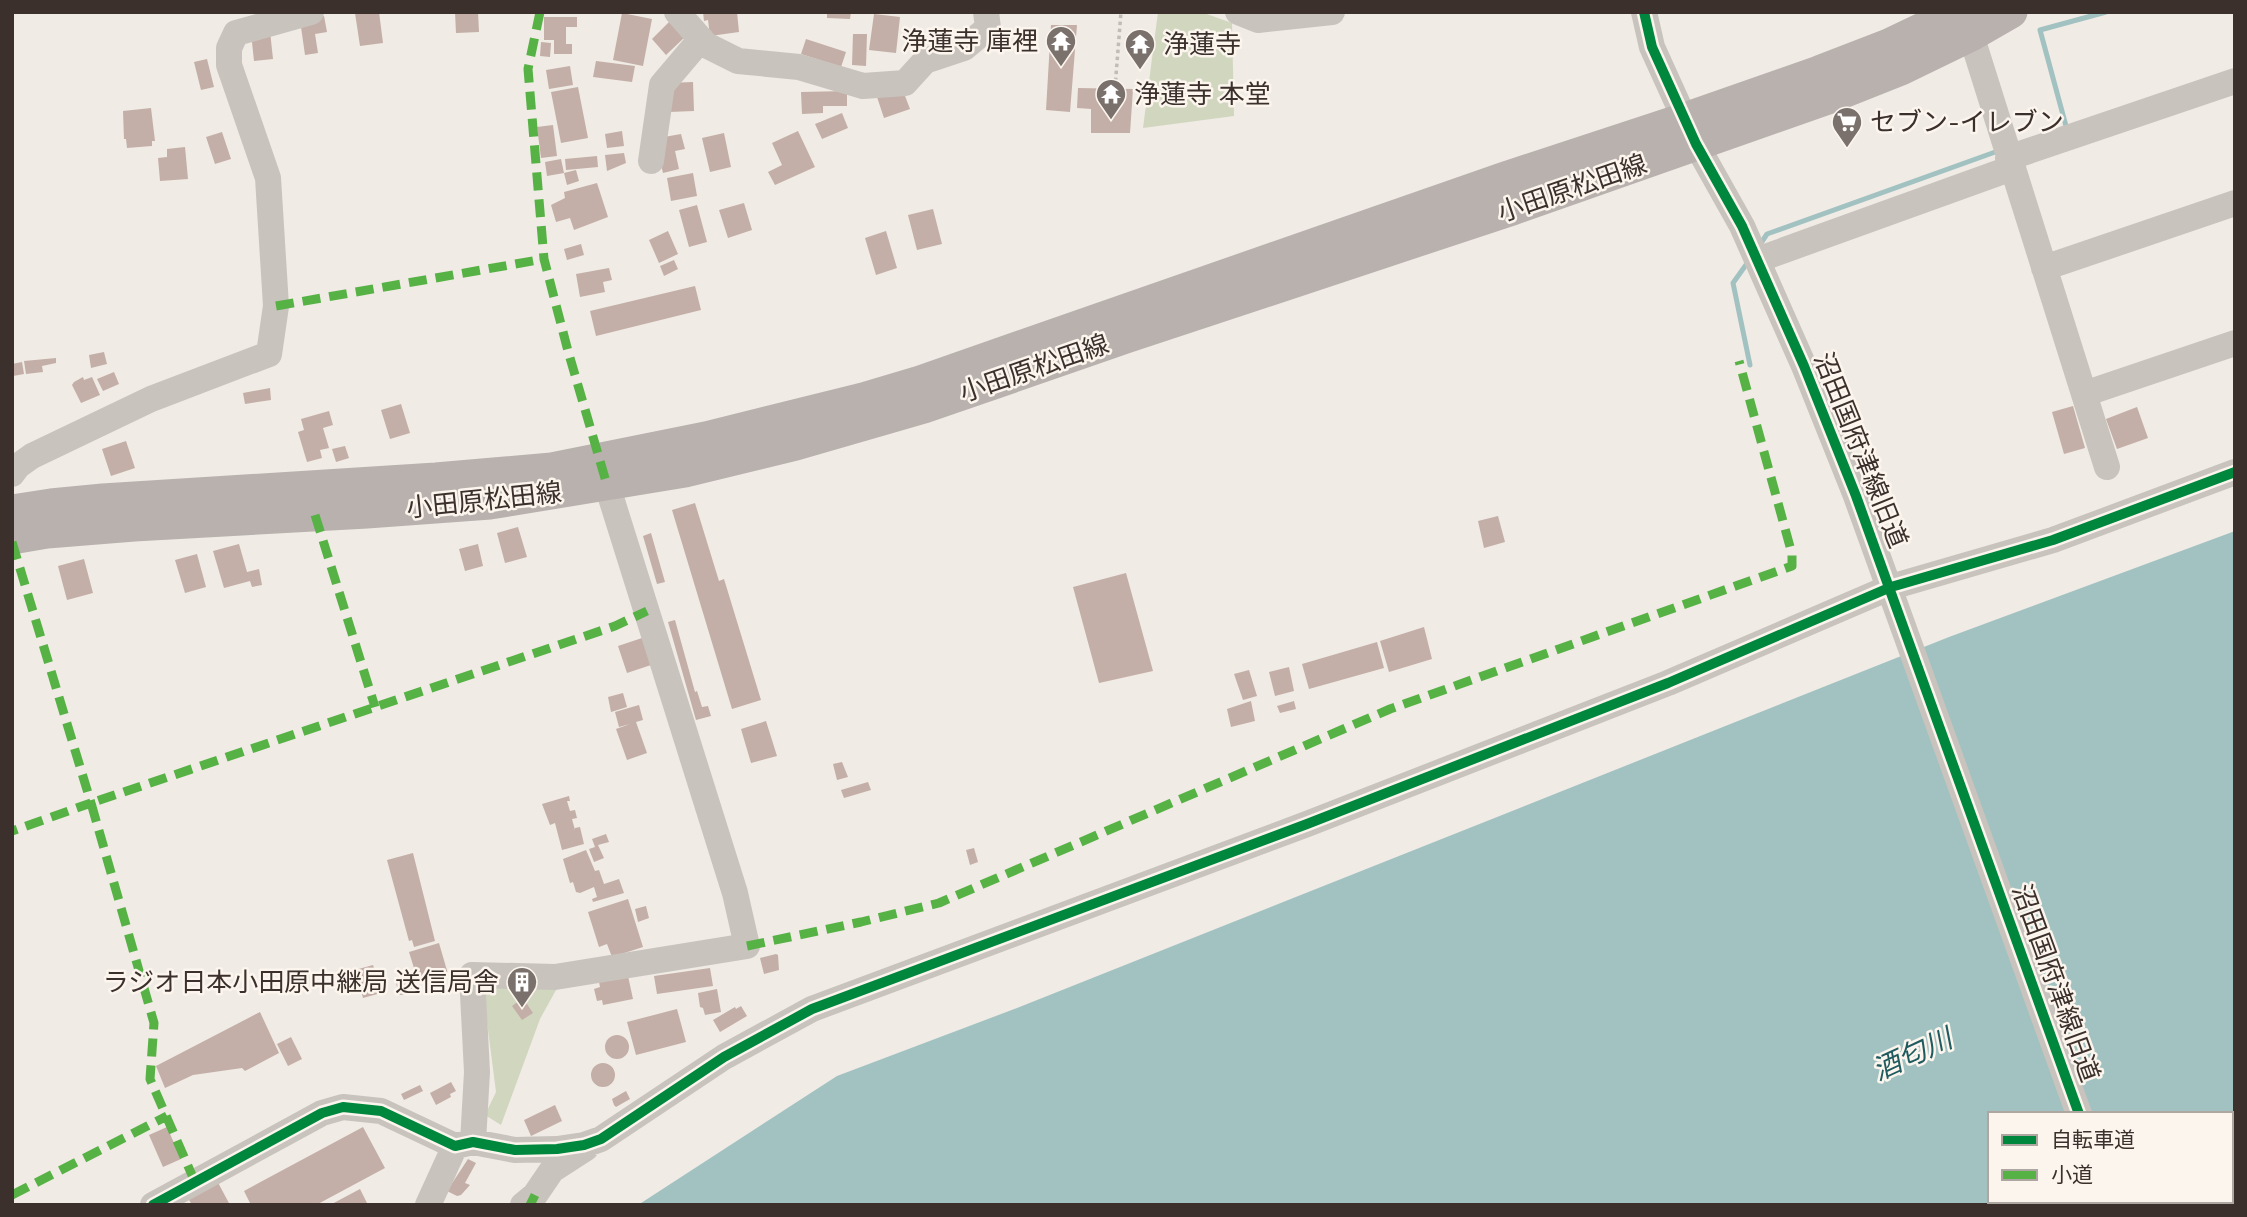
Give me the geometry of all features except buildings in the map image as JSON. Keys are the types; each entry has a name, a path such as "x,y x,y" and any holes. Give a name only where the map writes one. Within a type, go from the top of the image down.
{"main road":[{"name":"小田原松田線","path":"12,511 103,500 552,469 706,438 863,399 920,382 1505,178 1828,98 1901,69 1964,24 2011,12"},
{"name":"小田原松田線","path":"12,538 47,532 134,525 490,503 685,471 924,407 1512,209 1691,132"}],"street":[{"path":"12,474 32,456 151,399 270,354 276,306 268,178 229,65 229,48 236,33 311,12"},
{"path":"677,12 706,45 738,61 799,67 863,86 905,83 925,61 964,48 988,28 986,12"},
{"path":"1238,12 1258,20 1332,12"},
{"name":"沼田国府津線旧道","path":"1644,12 1652,47 1691,132 1742,226 1804,366 1856,496 2078,1112"},
{"path":"1964,24 2107,467"},
{"path":"651,161 662,85 701,39"},
{"path":"1757,260 2010,163 2235,81"},
{"path":"2047,275 2235,204"},
{"path":"2047,275 2235,220"},
{"path":"2084,394 2235,343"},
{"path":"523,1205 535,1195 552,1170 724,1057 812,1009 1307,824 1668,683 1891,587 2053,540 2235,472"},
{"path":"428,1205 464,1144 477,1072 472,975 555,977 747,946 731,880 607,485"},
{"path":"153,1205 333,1109 354,1107 381,1111 464,1144 515,1150 571,1147 601,1139"}],"path":[{"path":"1115,88 1121,12"}],"green space":[{"path":"1158,12 1201,12 1232,23 1234,116 1143,128"},
{"path":"494,981 556,990 540,1019 501,1125 485,1115 496,1092 483,991"}],"water":[{"name":"酒匂川","path":"2235,531 2235,1205 638,1205 837,1076 1017,1008 1949,637"}],"waterway":[{"path":"2066,126 2040,30 2106,12"},
{"path":"1759,246 1767,234 1998,151"},
{"path":"1748,262 1733,283 1750,365"}],"marked path":[{"path":"540,12 528,69 544,259 607,485"},
{"path":"276,306 544,259"},
{"path":"747,946 939,903 1390,709 1792,566 1792,554 1739,361"},
{"path":"315,515 375,707"},
{"path":"12,542 91,803 12,831"},
{"path":"195,1182 150,1079 154,1023 91,803 615,626 647,611"},
{"path":"12,1195 167,1116"},
{"path":"530,1205 535,1195"}],"cycle path":[{"path":"1644,12 1652,47 1696,144 1742,226 1804,366 1856,496 2078,1112"},
{"path":"153,1205 322,1113 343,1107 381,1111 455,1146 473,1142 515,1150 584,1145 601,1139 724,1057 812,1009 1307,824 1668,683 1891,587 2053,540 2235,472"}],"place":[{"name":"浄蓮寺 庫裡","path":"1061,68"},
{"name":"浄蓮寺","path":"1140,71"},
{"name":"浄蓮寺 本堂","path":"1111,121"},
{"name":"セブン-イレブン","path":"1847,149"},
{"name":"ラジオ日本小田原中継局 送信局舎","path":"522,1009"}]}
